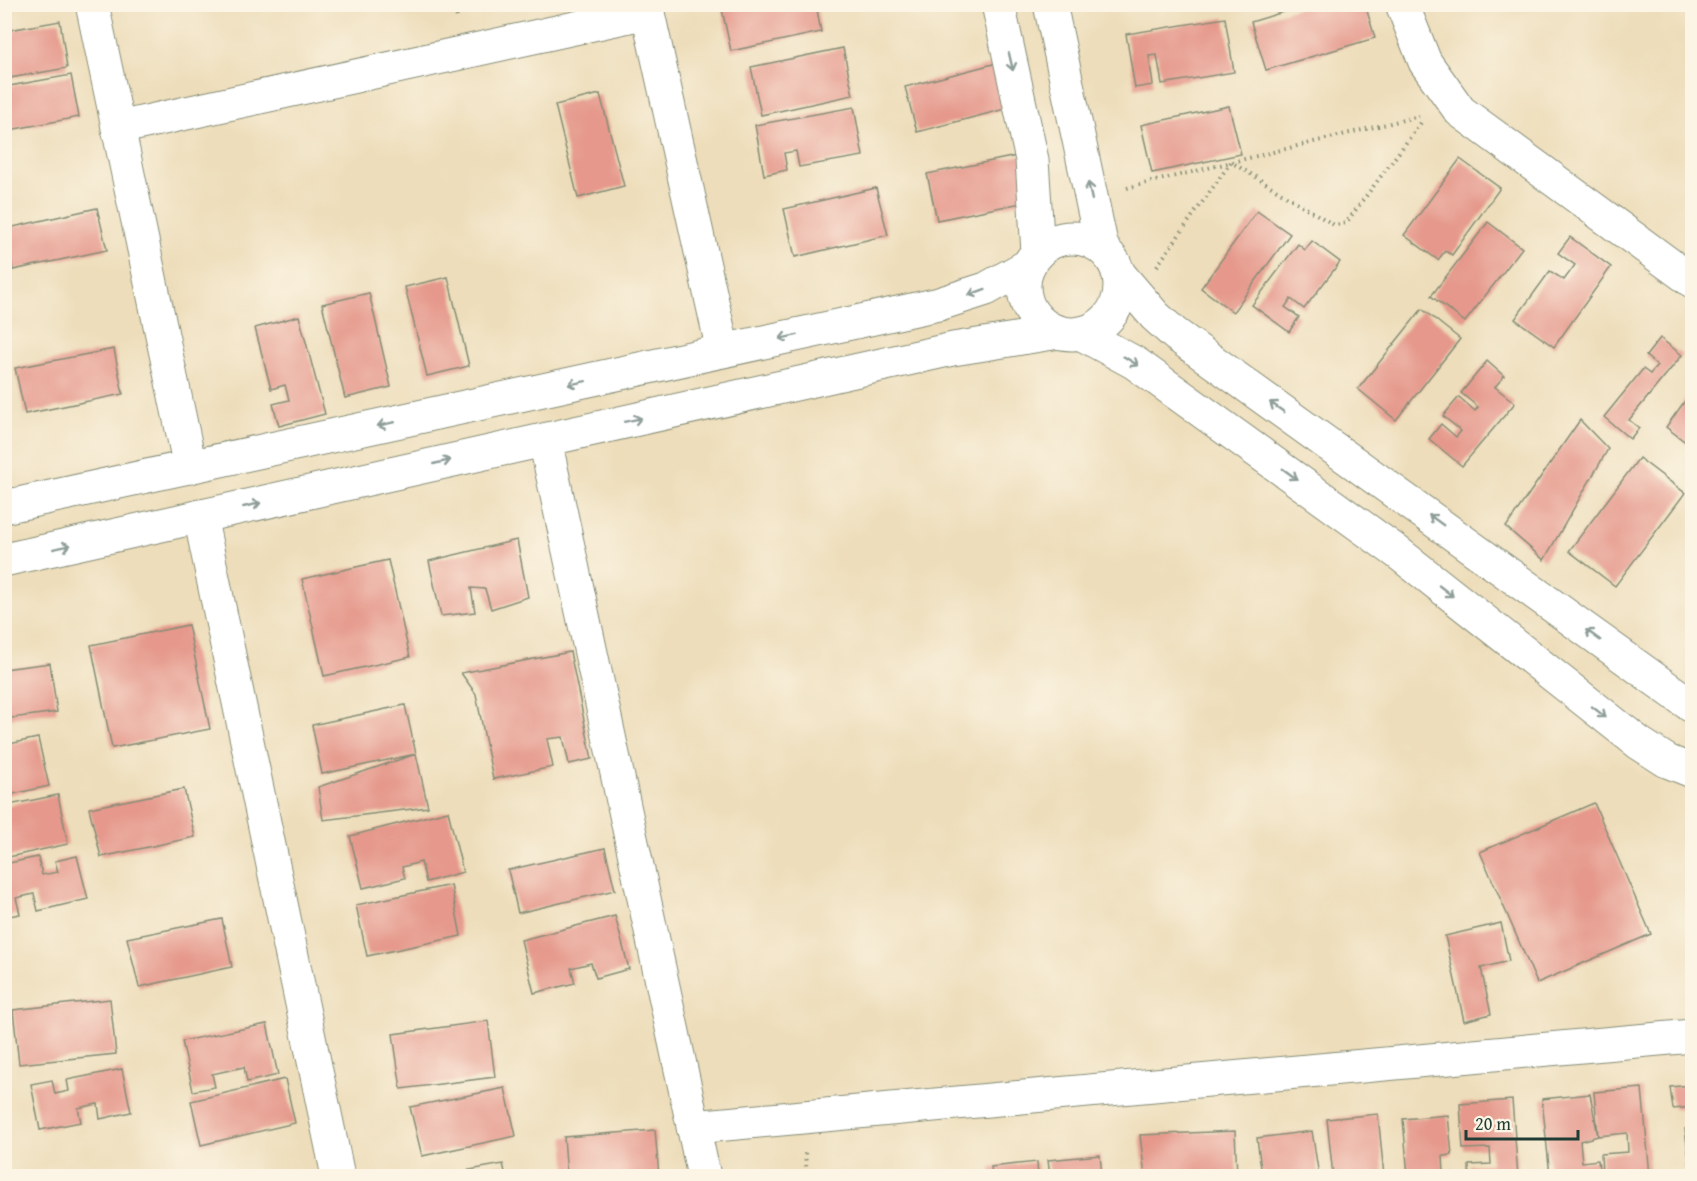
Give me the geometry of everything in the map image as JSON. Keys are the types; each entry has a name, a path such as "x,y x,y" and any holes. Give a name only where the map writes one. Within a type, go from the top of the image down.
{"street":[{"path":"92,4 190,467"},
{"path":"998,4 1032,160 1033,259 1024,281 1026,297 1032,313 1044,324 1070,332 1135,363 1388,545 1639,743 1667,761 1692,771"},
{"path":"4,560 953,349 1070,332 1104,322 1113,312 1120,288 1119,273 1091,197 1050,4"},
{"path":"1402,4 1425,62 1460,111 1692,281"},
{"path":"118,128 647,8 723,351"},
{"path":"4,507 963,297 1008,278 1048,244 1076,238 1119,273 1155,316 1197,350 1692,706"},
{"path":"545,440 704,1176"},
{"path":"200,516 338,1176"},
{"path":"693,1127 1692,1036"}],"path":[{"path":"1091,197 1232,162 1428,114 1346,223 1340,225 1334,225 1232,162"},
{"path":"1119,273 1232,162"}],"building":[{"path":"816,4 821,32 731,51 721,5"},
{"path":"1310,4 1365,4 1375,38 1266,70 1251,22"},
{"path":"1225,18 1234,72 1162,84 1157,55 1149,56 1153,85 1135,88 1126,34"},
{"path":"60,21 67,68 4,79 4,31"},
{"path":"843,48 853,95 761,115 751,67"},
{"path":"997,63 1009,108 917,132 905,87"},
{"path":"71,75 79,117 4,131 4,87"},
{"path":"600,94 624,186 578,198 555,105"},
{"path":"1229,106 1241,154 1152,173 1141,125"},
{"path":"854,107 863,156 799,167 796,151 784,153 787,170 764,175 755,125"},
{"path":"1022,155 1031,201 937,220 927,174"},
{"path":"1460,159 1500,188 1452,255 1445,251 1438,260 1404,235"},
{"path":"876,188 888,235 795,257 784,209"},
{"path":"97,208 107,250 13,270 4,229"},
{"path":"1257,211 1290,234 1233,312 1201,288"},
{"path":"1488,222 1522,248 1465,322 1431,296"},
{"path":"1570,237 1611,267 1554,347 1515,319 1550,271 1564,280 1575,265 1558,253"},
{"path":"1312,241 1340,262 1304,309 1291,299 1285,307 1299,317 1289,332 1252,305 1298,244 1305,250"},
{"path":"448,277 469,366 427,376 405,287"},
{"path":"369,293 391,387 345,398 322,304"},
{"path":"1422,309 1460,339 1396,420 1358,389"},
{"path":"299,316 325,414 279,426 273,404 289,400 285,385 271,389 255,328"},
{"path":"1660,338 1682,355 1629,420 1639,428 1630,439 1604,417 1643,369 1650,374 1657,366 1646,356"},
{"path":"114,349 123,394 25,414 15,368"},
{"path":"1487,361 1504,376 1495,387 1515,403 1462,466 1429,439 1441,424 1456,437 1461,431 1443,416 1459,397 1475,411 1478,407 1461,393"},
{"path":"1692,391 1692,447 1666,427"},
{"path":"1580,420 1608,449 1544,560 1506,527"},
{"path":"1639,458 1685,493 1615,586 1569,551"},
{"path":"517,540 528,597 491,609 485,589 471,588 475,612 441,616 429,561"},
{"path":"388,560 410,657 324,676 302,579"},
{"path":"188,625 210,729 112,748 91,645"},
{"path":"570,652 592,759 569,764 563,737 547,739 553,767 493,779 476,694 461,673"},
{"path":"50,663 57,712 4,719 4,669"},
{"path":"405,705 428,807 323,820 318,787 416,754 322,774 312,725"},
{"path":"38,738 49,786 4,796 4,745"},
{"path":"184,789 195,837 101,857 89,808"},
{"path":"58,795 68,844 4,858 4,806"},
{"path":"1594,803 1651,934 1537,983 1480,852"},
{"path":"448,811 463,872 426,882 421,862 402,867 405,878 363,888 350,836"},
{"path":"605,848 615,890 518,913 508,870"},
{"path":"77,856 88,899 38,911 34,894 16,898 20,914 4,917 4,864 38,857 42,875 58,872 55,861"},
{"path":"451,885 461,936 367,956 356,905"},
{"path":"615,916 629,969 596,978 591,963 571,968 575,983 534,993 521,940"},
{"path":"222,919 232,967 139,987 127,938"},
{"path":"1501,923 1509,961 1481,968 1491,1014 1464,1021 1445,936"},
{"path":"110,999 116,1054 19,1064 13,1010"},
{"path":"488,1021 495,1077 401,1089 393,1034"},
{"path":"267,1024 278,1075 247,1082 244,1067 212,1074 215,1087 193,1091 182,1041"},
{"path":"122,1069 131,1112 100,1119 98,1104 78,1108 81,1122 40,1130 31,1084 52,1080 55,1094 69,1091 67,1080"},
{"path":"285,1079 295,1123 201,1145 191,1101"},
{"path":"1692,1085 1692,1107 1673,1109 1670,1087"},
{"path":"505,1088 516,1136 422,1156 410,1107"},
{"path":"1642,1088 1650,1176 1602,1176 1601,1154 1628,1152 1627,1133 1598,1136 1594,1092"},
{"path":"1590,1094 1598,1136 1580,1141 1582,1162 1598,1160 1600,1176 1550,1176 1542,1099"},
{"path":"1512,1100 1518,1176 1469,1176 1469,1165 1491,1164 1490,1148 1463,1149 1460,1104"},
{"path":"1378,1114 1384,1176 1333,1176 1327,1119"},
{"path":"1448,1115 1452,1155 1443,1156 1444,1174 1453,1173 1454,1176 1408,1176 1403,1119"},
{"path":"1692,1128 1692,1176 1691,1176 1685,1129"},
{"path":"655,1130 659,1176 567,1176 564,1137"},
{"path":"1235,1131 1237,1176 1145,1176 1140,1135"},
{"path":"1312,1131 1319,1176 1262,1176 1257,1138"},
{"path":"1100,1155 1102,1176 1050,1176 1048,1160"},
{"path":"1037,1162 1038,1176 992,1176 991,1167"},
{"path":"503,1164 506,1176 442,1176 442,1175"}]}
